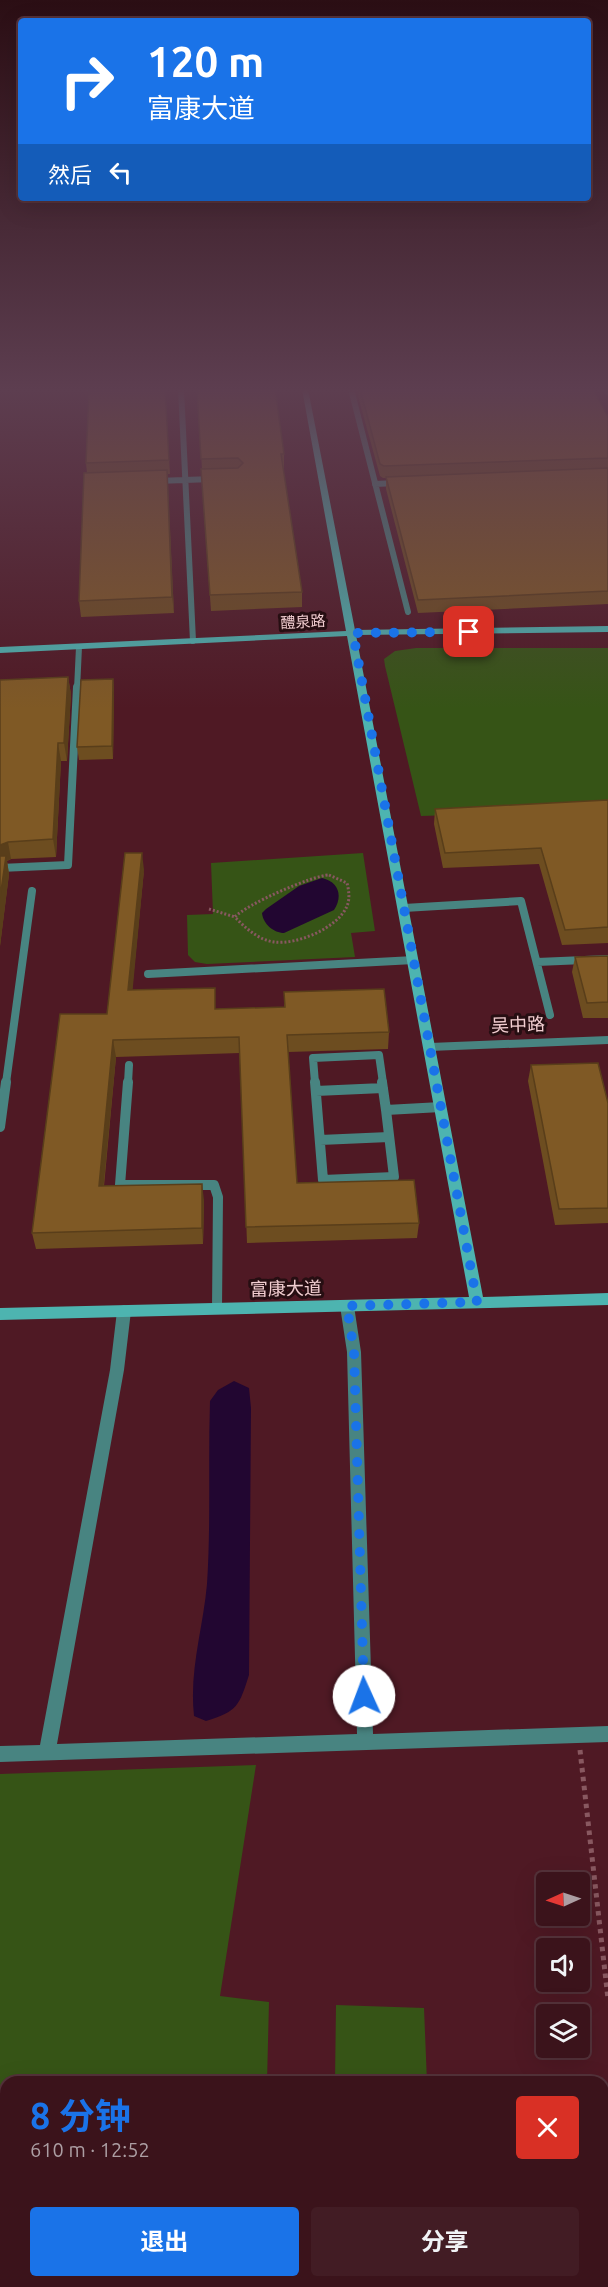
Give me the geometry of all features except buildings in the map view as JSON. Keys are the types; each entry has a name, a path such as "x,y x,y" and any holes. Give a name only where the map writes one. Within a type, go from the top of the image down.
{"street":[{"path":"326,496 477,1302"},
{"name":"醴泉路","path":"0,650 353,633 608,629"},
{"name":"吴中路","path":"430,1047 608,1041"},
{"name":"富康大道","path":"0,1314 608,1299"},
{"path":"347,1306 354,1352 365,1742"},
{"path":"47,1752 117,1370 124,1311"},
{"path":"0,1754 608,1734"}],"lane":[{"path":"188,496 194,642"},
{"path":"378,496 408,612"},
{"path":"0,868 68,865 79,647"},
{"path":"65,689 76,688"},
{"path":"0,1127 4,1069 32,891"},
{"path":"404,908 521,901 550,1015"},
{"path":"537,962 608,959"},
{"path":"148,974 414,960"},
{"path":"379,1055 394,1177 323,1180 316,1091 313,1058 379,1055"},
{"path":"129,1065 120,1185 213,1185 218,1197 217,1309"},
{"path":"316,1091 383,1088"},
{"path":"386,1110 441,1107"},
{"path":"320,1140 389,1137"}],"path":[{"path":"209,909 227,912 235,916 245,928 275,942 307,936 325,927 346,909 350,900 347,883 333,875 314,876 279,894 249,903 235,916"},
{"path":"579,1735 608,2000"}],"green space":[{"path":"416,648 608,648 608,810 421,816 384,659 395,651"},
{"path":"363,853 375,931 351,933 355,957 207,964 195,962 188,955 187,915 213,914 211,863"},
{"path":"256,1765 220,1996 269,2002 267,2076 0,2076 0,1774"},
{"path":"336,2005 424,2008 427,2076 335,2076"}],"shaded area":[{"path":"322,878 336,886 338,890 337,905 334,910 284,933 276,931 267,924 262,913 266,909 299,886"},
{"path":"234,1381 249,1388 251,1408 249,1675 243,1694 236,1706 225,1714 206,1721 194,1716 193,1682 207,1584 210,1401 218,1390"}],"route":[{"path":"364,1696 354,1352 347,1306 477,1302 353,633 469,632"}]}
